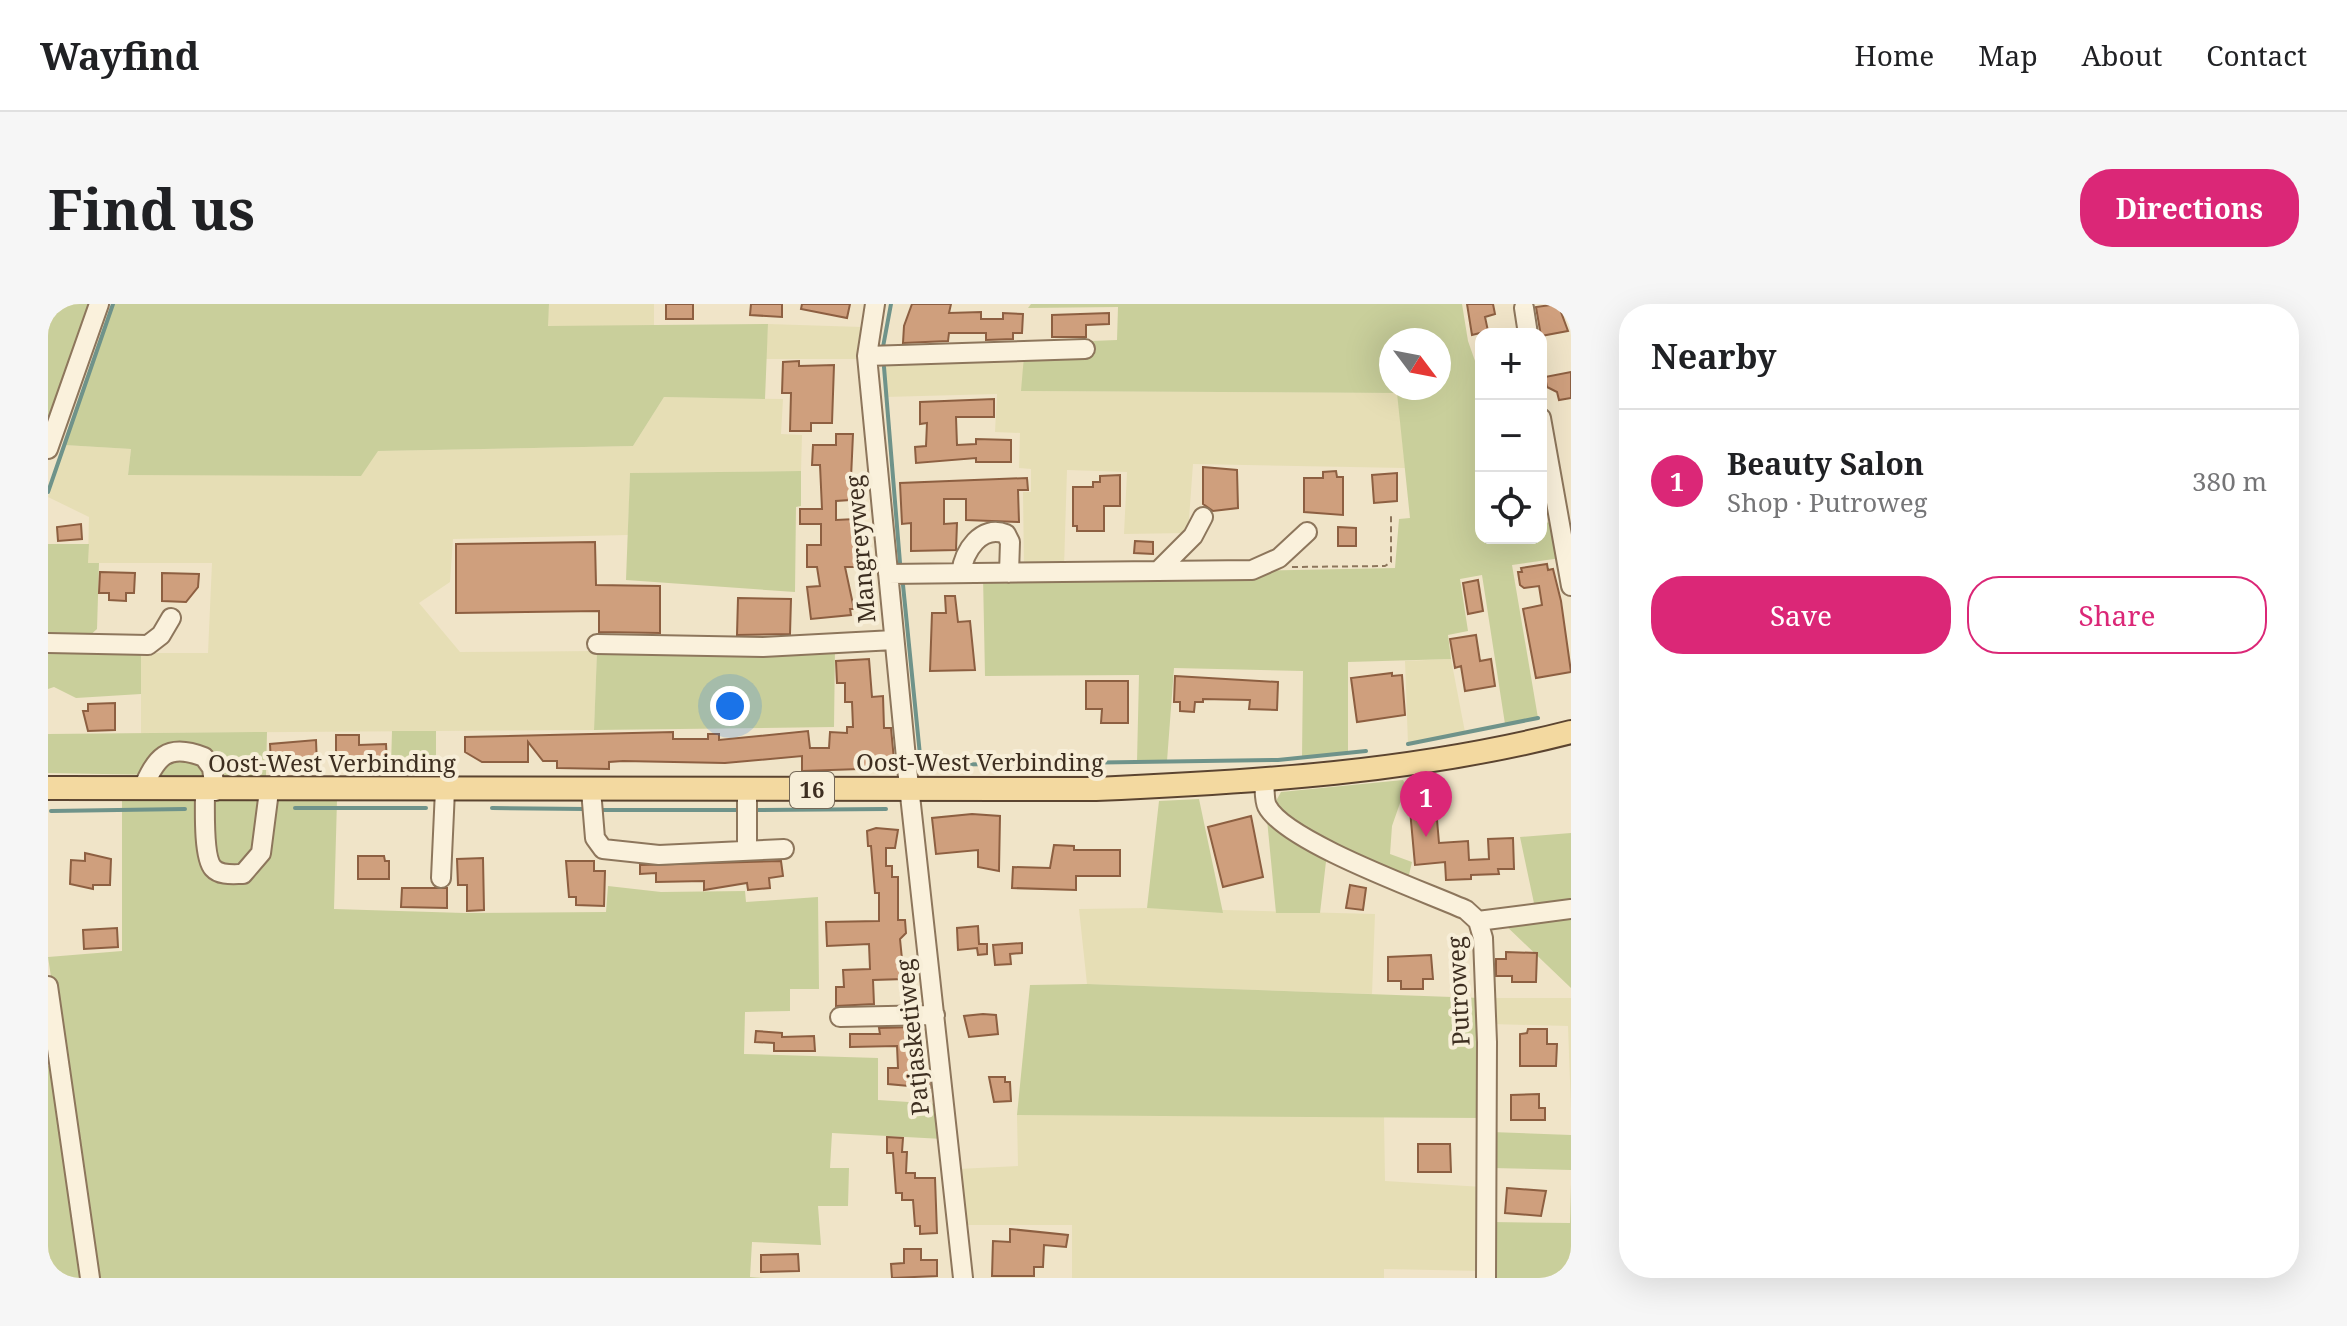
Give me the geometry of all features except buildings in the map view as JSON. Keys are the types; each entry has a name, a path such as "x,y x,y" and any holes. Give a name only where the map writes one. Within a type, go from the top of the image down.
{"main road":[{"name":"Oost-West Verbinding","path":"48,788 210,791 1096,789 1264,781 1456,758 1571,732"}],"street":[{"path":"48,449 99,304"},
{"name":"Mangreyweg","path":"875,304 867,336 867,356 911,790"},
{"path":"1524,308 1527,328"},
{"path":"867,356 1085,349"},
{"path":"1547,452 1571,586"},
{"path":"1158,571 1193,536 1203,517"},
{"path":"961,573 963,560 979,539 986,533 998,531 1006,534 1010,542 1009,573"},
{"path":"888,574 1263,567 1279,558 1307,532"},
{"path":"48,643 148,645 161,635 171,618"},
{"path":"597,644 763,647 894,640"},
{"path":"142,790 155,761 162,755 181,752 204,757 212,768 208,859 213,869 233,874 243,874 251,869 261,853 269,791"},
{"name":"Putroweg","path":"1264,781 1267,806 1294,831 1319,846 1466,910 1478,921 1483,938 1487,1042 1486,1278"},
{"path":"441,878 445,790"},
{"path":"591,790 595,838 603,849 659,855 784,849"},
{"path":"747,790 747,850"},
{"name":"Patjasketiweg","path":"911,790 963,1278"},
{"path":"1478,921 1571,909"},
{"path":"48,986 90,1278"},
{"path":"840,1017 935,1015"}],"path":[{"path":"1263,567 1385,566 1391,562 1391,515"}],"shaded area":[{"path":"549,304 654,304 654,326 547,326"},
{"path":"768,324 862,327 860,359 766,359"},
{"path":"1024,355 1022,391 1379,393 1379,400 1399,400 1405,468 1193,464 1188,533 1124,534 1127,472 1067,470 1064,567 1024,567 1023,492 1031,492 1031,469 1019,468 1020,433 995,432 997,394 884,397 884,361"},
{"path":"664,397 783,399 781,434 802,435 801,471 630,473 628,535 453,539 450,582 419,603 460,652 597,651 594,730 141,733 141,653 208,653 212,563 88,563 89,517 48,497 64,445 131,449 128,475 377,451 633,446"},
{"path":"1451,659 1465,732 1408,744 1405,661"},
{"path":"1079,909 1375,914 1372,994 1087,984"},
{"path":"1490,998 1571,998 1571,1109 1568,1026 1491,1024"},
{"path":"1017,1115 1384,1116 1385,1181 1483,1187 1482,1271 1384,1269 1384,1278 1072,1278 1072,1225 963,1225 958,1169 1018,1166"}],"green space":[{"path":"48,304 94,304 48,438"},
{"path":"113,304 549,304 548,326 768,324 765,399 664,397 633,446 378,451 361,476 128,475 131,449 64,445"},
{"path":"1031,304 1462,304 1475,361 1475,544 1547,544 1547,523 1555,521 1561,558 1512,565 1538,718 1505,724 1482,575 1460,579 1468,631 1448,635 1451,659 1348,662 1348,753 1302,757 1303,671 1174,668 1167,761 1137,762 1139,675 985,676 983,576 1395,568 1399,519 1410,518 1398,400 1451,400 1451,328 1379,328 1379,393 1021,391 1024,355 1089,352 1091,341 1117,340 1118,307 1028,308"},
{"path":"801,471 801,506 796,507 795,592 626,580 630,473"},
{"path":"48,544 89,544 88,563 99,563 97,629 87,638 48,638"},
{"path":"48,649 141,653 141,694 76,698 54,687 48,689"},
{"path":"835,649 834,727 594,730 597,651"},
{"path":"392,731 436,731 436,771 396,775 391,766"},
{"path":"267,732 266,777 48,773 48,734"},
{"path":"1403,780 1406,786 1392,826 1390,854 1412,862 1408,879 1298,829 1276,801 1281,792"},
{"path":"122,799 337,800 334,909 464,913 606,912 608,886 661,892 745,891 746,902 818,897 819,989 790,989 790,1011 745,1012 744,1054 878,1058 878,1100 939,1104 943,1139 832,1133 830,1168 849,1168 848,1206 818,1206 821,1245 752,1242 750,1277 763,1278 96,1278 48,957 122,951"},
{"path":"1199,799 1223,913 1147,908 1159,801"},
{"path":"1266,809 1327,853 1320,913 1276,913"},
{"path":"1571,833 1571,905 1535,908 1520,837"},
{"path":"1571,916 1571,988 1501,921"},
{"path":"1087,984 1480,998 1482,1118 1017,1115 1030,985"},
{"path":"48,1066 57,1066 86,1278 48,1278"},
{"path":"1491,1132 1571,1135 1571,1170 1492,1168"},
{"path":"1571,1184 1571,1278 1491,1278 1491,1222 1570,1223"}],"waterway":[{"path":"48,492 113,304"},
{"path":"883,347 891,304"},
{"path":"884,367 900,563"},
{"path":"903,585 921,765 1278,760 1366,751"},
{"path":"1408,744 1538,718"},
{"path":"295,808 426,808"},
{"path":"492,808 585,809"},
{"path":"51,811 185,809"},
{"path":"756,810 886,809"},
{"path":"599,810 736,810"}],"place":[{"name":"Beauty Salon","path":"1426,837"}]}
